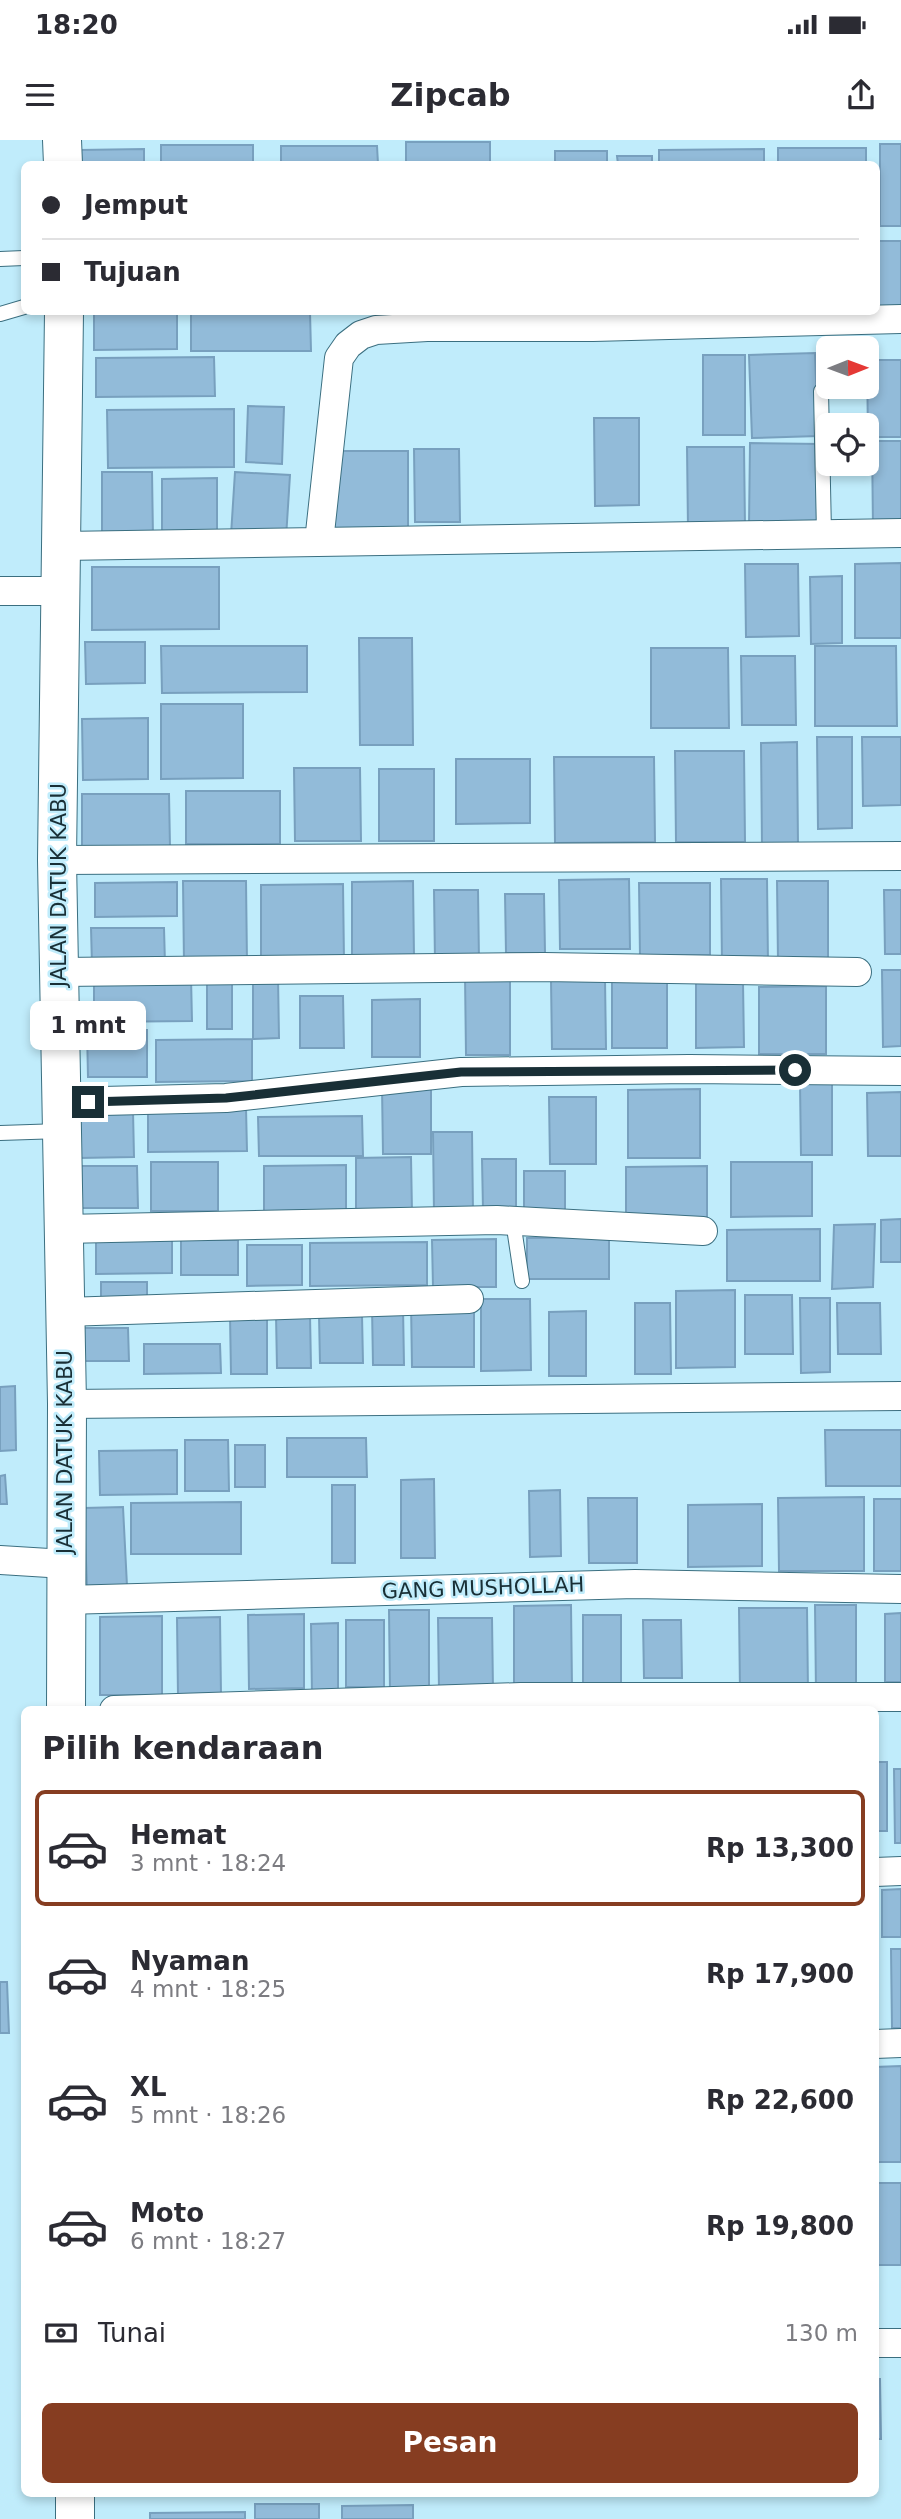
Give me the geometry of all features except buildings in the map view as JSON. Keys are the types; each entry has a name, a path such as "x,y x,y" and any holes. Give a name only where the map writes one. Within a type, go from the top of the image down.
{"street":[{"path":"62,140 62,161"},
{"name":"JALAN DATUK KABU","path":"64,315 57,860 67,1405 58,1575 66,1706"},
{"path":"319,542 339,358 348,345 361,335 376,330 427,327 593,327 901,319"},
{"path":"62,546 901,533"},
{"path":"0,591 62,591"},
{"path":"57,860 901,856"},
{"path":"59,972 544,967 857,972"},
{"path":"61,1117 461,1072 689,1069 901,1071"},
{"path":"63,1229 513,1221 704,1231"},
{"path":"65,1312 469,1299"},
{"path":"67,1405 901,1396"},
{"name":"GANG MUSHOLLAH","path":"0,1560 58,1575 901,1589"},
{"path":"233,1706 472,1698 703,1695 901,1698"},
{"path":"879,1872 901,1871"},
{"path":"879,2044 901,2043"},
{"path":"879,2343 901,2343"},
{"path":"75,2497 75,2519"}],"lane":[{"path":"0,259 21,258"},
{"path":"0,314 21,308"},
{"path":"821,399 824,534"},
{"path":"0,1133 61,1117"},
{"path":"513,1221 522,1281"}],"route":[{"path":"88,1102 226,1098 461,1072 795,1070"}]}
